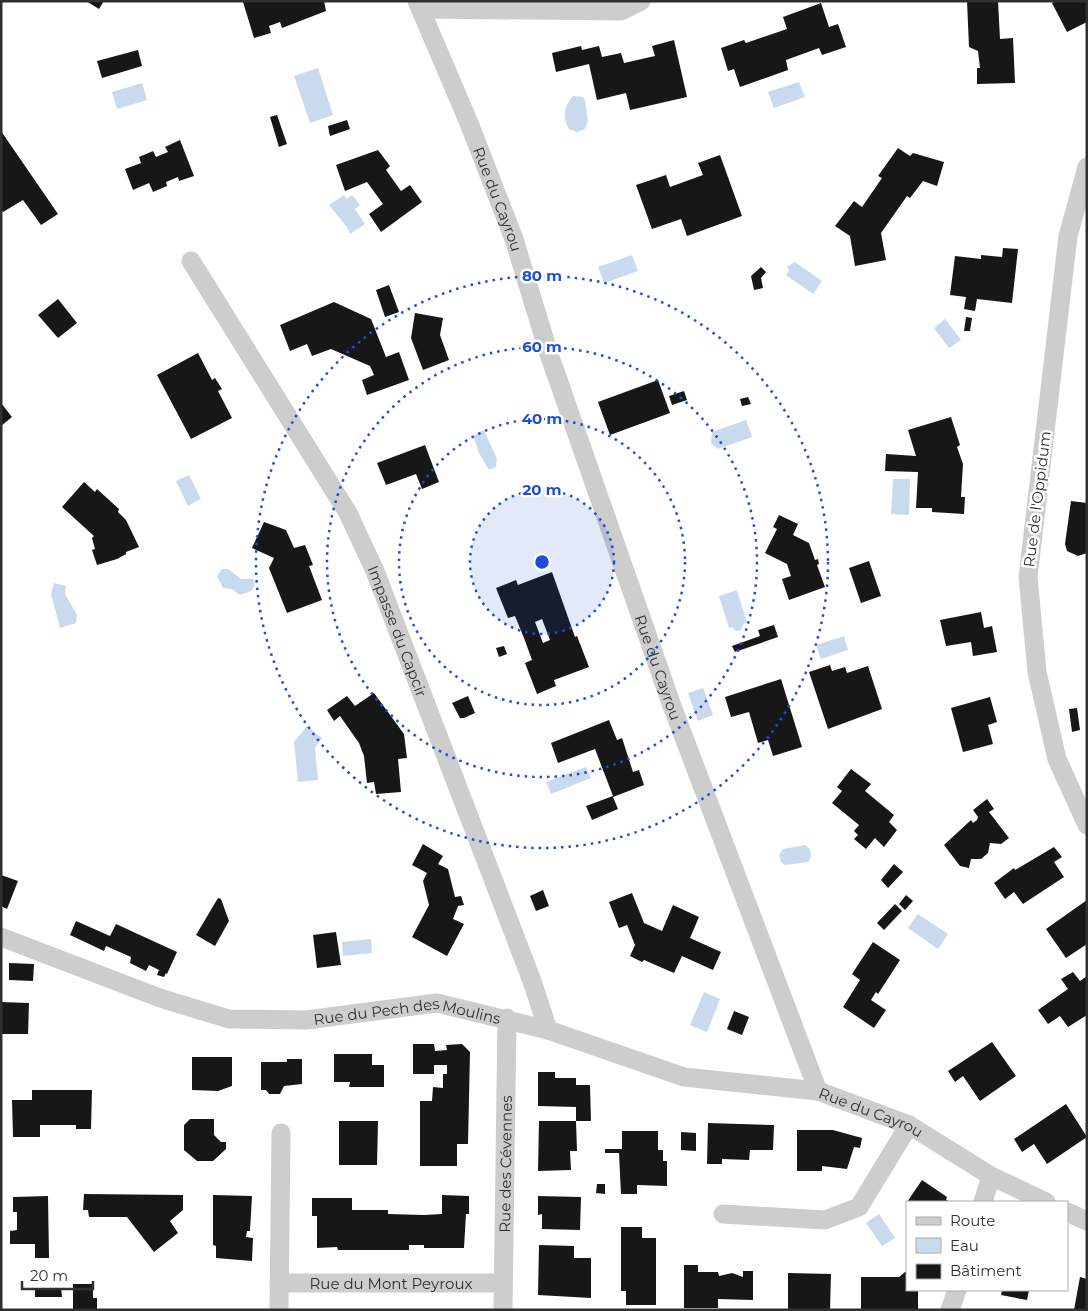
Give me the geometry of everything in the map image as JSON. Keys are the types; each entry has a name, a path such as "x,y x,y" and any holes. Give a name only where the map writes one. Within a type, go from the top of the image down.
{"street":[{"path":"419,5 621,11 641,1"},
{"name":"Rue du Cayrou","path":"419,5 469,123 514,239 549,354 672,706 818,1091 909,1125 991,1176 1044,1201"},
{"name":"Rue de l'Oppidum","path":"1087,167 1068,236 1028,577 1036,672 1058,759 1087,826"},
{"name":"Impasse du Capcir","path":"191,261 348,513 378,580 532,981 548,1030"},
{"name":"Rue du Pech des Moulins","path":"1,937 160,998 228,1018 306,1020 437,1003 507,1018 548,1030 684,1077 818,1091"},
{"name":"Rue des Cévennes","path":"504,1310 507,1018"},
{"path":"723,1214 825,1220 859,1207 909,1125"},
{"path":"279,1310 281,1133"},
{"path":"983,1201 991,1176"},
{"path":"1068,1212 1087,1221"},
{"name":"Rue du Mont Peyroux","path":"279,1282 504,1283"},
{"path":"950,1310 956,1291"}],"water":[{"path":"318,68 333,115 310,123 294,76"},
{"path":"799,82 805,97 774,108 768,92"},
{"path":"142,83 147,100 117,109 112,92"},
{"path":"573,96 583,97 588,121 585,129 577,132 569,129 565,116 566,108"},
{"path":"344,195 347,199 352,195 360,205 355,209 365,224 350,234 347,227 329,205"},
{"path":"632,255 638,271 604,283 598,267"},
{"path":"795,262 822,281 813,294 786,275 789,271 787,267"},
{"path":"945,319 961,340 949,348 934,328"},
{"path":"746,420 752,437 718,449 711,443 712,432"},
{"path":"484,430 497,459 496,467 489,470 479,453 473,436"},
{"path":"189,475 201,499 188,506 176,481"},
{"path":"893,479 910,479 909,515 891,514"},
{"path":"222,569 228,569 241,579 253,579 255,585 251,591 240,595 232,589 223,588 217,576"},
{"path":"54,583 66,586 65,594 77,615 76,623 60,628 51,594"},
{"path":"737,590 747,623 744,623 741,630 736,631 732,627 729,628 719,596"},
{"path":"844,636 848,650 821,659 816,645"},
{"path":"703,688 713,715 698,721 688,693"},
{"path":"307,726 322,738 315,748 318,780 298,782 294,742"},
{"path":"586,767 591,778 551,794 546,782"},
{"path":"805,845 810,849 811,857 808,862 785,865 781,862 779,855 783,849"},
{"path":"918,914 948,934 938,949 908,928"},
{"path":"371,939 372,953 343,956 342,942"},
{"path":"704,992 720,999 707,1032 690,1025"},
{"path":"879,1214 895,1238 882,1246 866,1223"}],"building":[{"path":"86,1 104,1 99,9"},
{"path":"324,1 326,11 282,28 280,22 269,26 271,33 254,38 243,2"},
{"path":"967,1 998,1 1000,39 1013,38 1015,83 977,84 977,68 980,68 978,51 969,47"},
{"path":"1056,1 1087,1 1087,22 1067,32 1052,3"},
{"path":"821,3 829,27 838,24 846,47 822,55 819,48 786,60 788,70 740,87 734,69 728,71 721,48 744,40 746,43 787,29 783,17"},
{"path":"674,40 687,97 630,110 626,93 597,100 589,64 556,72 552,53 581,46 582,50 599,46 602,57 621,53 624,63 655,56 652,46"},
{"path":"138,50 142,66 102,78 97,61"},
{"path":"277,115 287,144 279,147 270,117"},
{"path":"347,120 350,129 330,136 328,126"},
{"path":"1,131 58,214 41,225 23,200 3,212 1,210"},
{"path":"180,140 194,176 179,181 178,177 166,182 167,186 153,192 149,183 133,190 125,169 141,163 139,157 153,151 156,157 168,152 165,147"},
{"path":"898,148 910,156 913,153 944,162 937,186 923,181 910,198 907,196 881,233 886,260 855,266 850,236 835,226 854,201 862,207 882,178 878,176"},
{"path":"378,150 390,166 386,170 401,191 410,185 422,202 381,232 369,214 383,204 367,182 345,191 336,165"},
{"path":"720,155 742,216 687,236 681,219 652,229 636,185 666,175 670,187 703,175 698,163"},
{"path":"1003,248 1018,249 1012,303 977,299 975,311 964,309 966,297 950,295 955,256 981,259 981,255 1002,257"},
{"path":"761,267 766,272 761,278 763,288 754,290 751,276"},
{"path":"389,285 399,312 385,317 376,290"},
{"path":"58,299 77,323 58,338 38,315"},
{"path":"334,302 371,319 386,357 399,352 409,380 367,395 362,380 374,375 370,366 331,349 312,356 307,344 290,351 280,325"},
{"path":"415,313 443,318 440,335 449,360 423,370 411,338"},
{"path":"966,317 972,318 970,331 964,331"},
{"path":"198,353 212,380 215,378 222,389 218,391 232,418 191,439 157,375"},
{"path":"658,380 670,413 610,435 598,402"},
{"path":"684,391 687,400 672,405 669,396"},
{"path":"748,397 751,404 742,406 740,399"},
{"path":"1,403 12,417 1,426"},
{"path":"951,417 960,445 957,447 963,464 961,497 965,497 964,514 932,512 932,508 916,508 918,472 885,471 886,454 916,456 908,430"},
{"path":"425,445 439,482 422,489 416,474 386,485 377,463"},
{"path":"84,482 95,492 97,489 119,509 118,512 126,520 139,547 126,552 126,554 117,559 97,565 92,550 95,549 92,538 94,536 62,507"},
{"path":"1071,501 1087,503 1087,553 1078,556 1067,551 1065,544"},
{"path":"779,515 798,524 793,535 809,543 815,560 818,559 819,564 817,565 825,587 789,600 782,579 791,576 787,564 765,553 777,529 773,527"},
{"path":"264,522 286,530 294,548 305,545 313,565 309,566 322,600 287,613 269,568 274,558 252,548"},
{"path":"869,561 881,596 861,603 849,568"},
{"path":"552,572 575,637 577,636 589,667 554,680 556,686 537,694 525,663 532,660 524,638 515,616 508,618 496,588 516,580 518,585","holes":["542,619 550,640 543,643 535,622"]},
{"path":"981,612 984,628 992,626 997,652 973,656 971,642 946,646 940,620"},
{"path":"774,625 778,637 735,652 732,646 760,636 758,630"},
{"path":"504,646 507,654 499,657 496,648"},
{"path":"830,665 832,671 845,667 847,673 868,666 882,709 828,729 809,672"},
{"path":"781,679 802,747 773,756 768,740 758,743 749,712 731,717 725,697"},
{"path":"374,693 404,734 407,758 398,759 401,792 376,794 374,782 367,783 364,756 359,743 340,716 334,721 327,710 347,696 355,706"},
{"path":"468,696 475,713 460,718 452,703"},
{"path":"990,697 997,722 988,725 993,744 963,752 951,708"},
{"path":"1077,708 1080,730 1072,732 1069,709"},
{"path":"609,720 617,740 622,738 633,772 639,770 644,785 613,797 618,809 592,820 586,806 613,796 595,749 558,763 551,743"},
{"path":"851,769 871,784 865,791 894,815 889,822 897,830 884,847 875,838 866,849 854,839 858,835 854,831 859,825 832,803 842,791 837,787"},
{"path":"987,799 994,809 989,812 1009,838 1001,844 990,843 988,853 981,859 971,859 969,868 960,866 944,845 971,820 973,823 977,820 978,817 973,810"},
{"path":"423,844 443,856 438,864 448,869 455,897 461,896 464,905 458,906 453,919 464,924 447,956 412,937 429,905 423,881 427,873 412,865"},
{"path":"1054,847 1062,857 1054,862 1064,877 1023,904 1014,892 1005,899 994,883 1014,868 1015,870"},
{"path":"894,864 903,872 888,888 881,880"},
{"path":"1,875 18,881 7,909 1,906"},
{"path":"543,890 549,906 536,911 530,896"},
{"path":"632,893 644,923 662,931 673,905 699,917 690,938 721,952 713,970 682,956 674,973 630,956 635,945 627,925 619,928 609,902"},
{"path":"906,895 913,901 905,910 899,904"},
{"path":"218,898 221,899 229,921 215,946 196,935"},
{"path":"1087,900 1087,944 1066,958 1046,929"},
{"path":"895,904 902,911 884,930 877,923"},
{"path":"76,921 110,936 116,924 177,952 167,974 164,977 157,975 159,970 149,965 146,971 130,963 131,957 106,946 104,951 70,935"},
{"path":"336,932 341,965 317,968 313,935"},
{"path":"873,942 900,960 878,994 876,992 871,1000 886,1010 874,1028 843,1007 860,980 852,974"},
{"path":"9,963 34,964 33,981 9,980"},
{"path":"1073,972 1080,981 1087,976 1087,1015 1068,1027 1060,1016 1048,1024 1038,1010 1068,989 1061,979"},
{"path":"1,1002 29,1003 28,1034 1,1034"},
{"path":"734,1011 749,1017 742,1035 727,1029"},
{"path":"992,1042 1016,1076 980,1101 963,1076 955,1082 948,1071"},
{"path":"413,1044 434,1044 435,1051 447,1050 446,1045 462,1044 470,1052 468,1144 457,1144 457,1166 420,1166 420,1101 432,1101 433,1087 443,1088 443,1074 447,1074 447,1065 434,1065 434,1074 413,1074"},
{"path":"334,1054 372,1054 372,1065 384,1065 384,1087 349,1087 350,1082 334,1082"},
{"path":"192,1057 232,1057 232,1086 218,1091 192,1090"},
{"path":"287,1059 302,1059 302,1084 284,1086 280,1094 269,1094 266,1090 261,1090 261,1062 287,1062"},
{"path":"538,1072 555,1072 555,1078 576,1078 576,1085 590,1085 591,1121 576,1121 576,1107 538,1106"},
{"path":"32,1090 92,1090 91,1129 76,1129 76,1125 40,1125 40,1137 13,1137 12,1100 32,1100"},
{"path":"1066,1104 1087,1137 1047,1164 1034,1144 1022,1152 1014,1139"},
{"path":"190,1119 214,1119 214,1135 221,1142 226,1142 226,1149 213,1161 197,1161 184,1150 184,1125"},
{"path":"339,1121 378,1121 377,1165 339,1165"},
{"path":"539,1121 576,1121 577,1151 570,1151 571,1170 538,1171"},
{"path":"708,1123 774,1125 773,1150 750,1150 749,1160 722,1159 722,1164 707,1164"},
{"path":"797,1130 833,1130 862,1138 860,1148 854,1147 847,1169 822,1166 822,1171 797,1171"},
{"path":"622,1131 658,1131 658,1150 663,1150 663,1161 667,1161 667,1186 637,1185 637,1194 621,1194 619,1153 605,1153 605,1149 622,1149"},
{"path":"681,1132 696,1133 696,1151 681,1150"},
{"path":"922,1180 947,1197 946,1200 949,1201 908,1201"},
{"path":"597,1184 605,1184 605,1194 596,1193"},
{"path":"84,1194 183,1195 183,1210 170,1221 178,1233 154,1252 127,1217 89,1217 88,1210 83,1210"},
{"path":"213,1195 252,1196 250,1231 247,1231 246,1237 253,1238 252,1261 216,1258 216,1246 213,1245"},
{"path":"442,1195 469,1196 469,1214 466,1214 464,1248 424,1248 424,1245 409,1245 409,1250 338,1250 337,1247 317,1248 317,1216 312,1216 312,1198 352,1198 352,1210 388,1210 388,1214 424,1215 442,1214"},
{"path":"48,1196 49,1258 35,1258 35,1244 10,1244 10,1231 17,1230 17,1212 13,1212 13,1197"},
{"path":"538,1196 581,1197 580,1230 542,1229 542,1214 538,1215"},
{"path":"621,1227 642,1227 642,1238 656,1238 656,1305 626,1305 626,1291 621,1291"},
{"path":"539,1245 574,1246 574,1258 591,1258 591,1298 538,1295"},
{"path":"684,1265 698,1265 698,1272 718,1272 719,1276 732,1273 743,1277 743,1271 753,1271 753,1300 718,1299 718,1308 684,1308"},
{"path":"906,1272 906,1291 918,1291 918,1310 861,1310 861,1277 899,1277"},
{"path":"788,1273 831,1274 830,1310 788,1310"},
{"path":"1080,1277 1087,1279 1087,1310 1074,1310"},
{"path":"73,1284 93,1284 93,1298 97,1298 97,1310 73,1310"},
{"path":"35,1288 61,1288 62,1297 35,1297"},
{"path":"1002,1291 1029,1291 1027,1300 1001,1295"}]}
